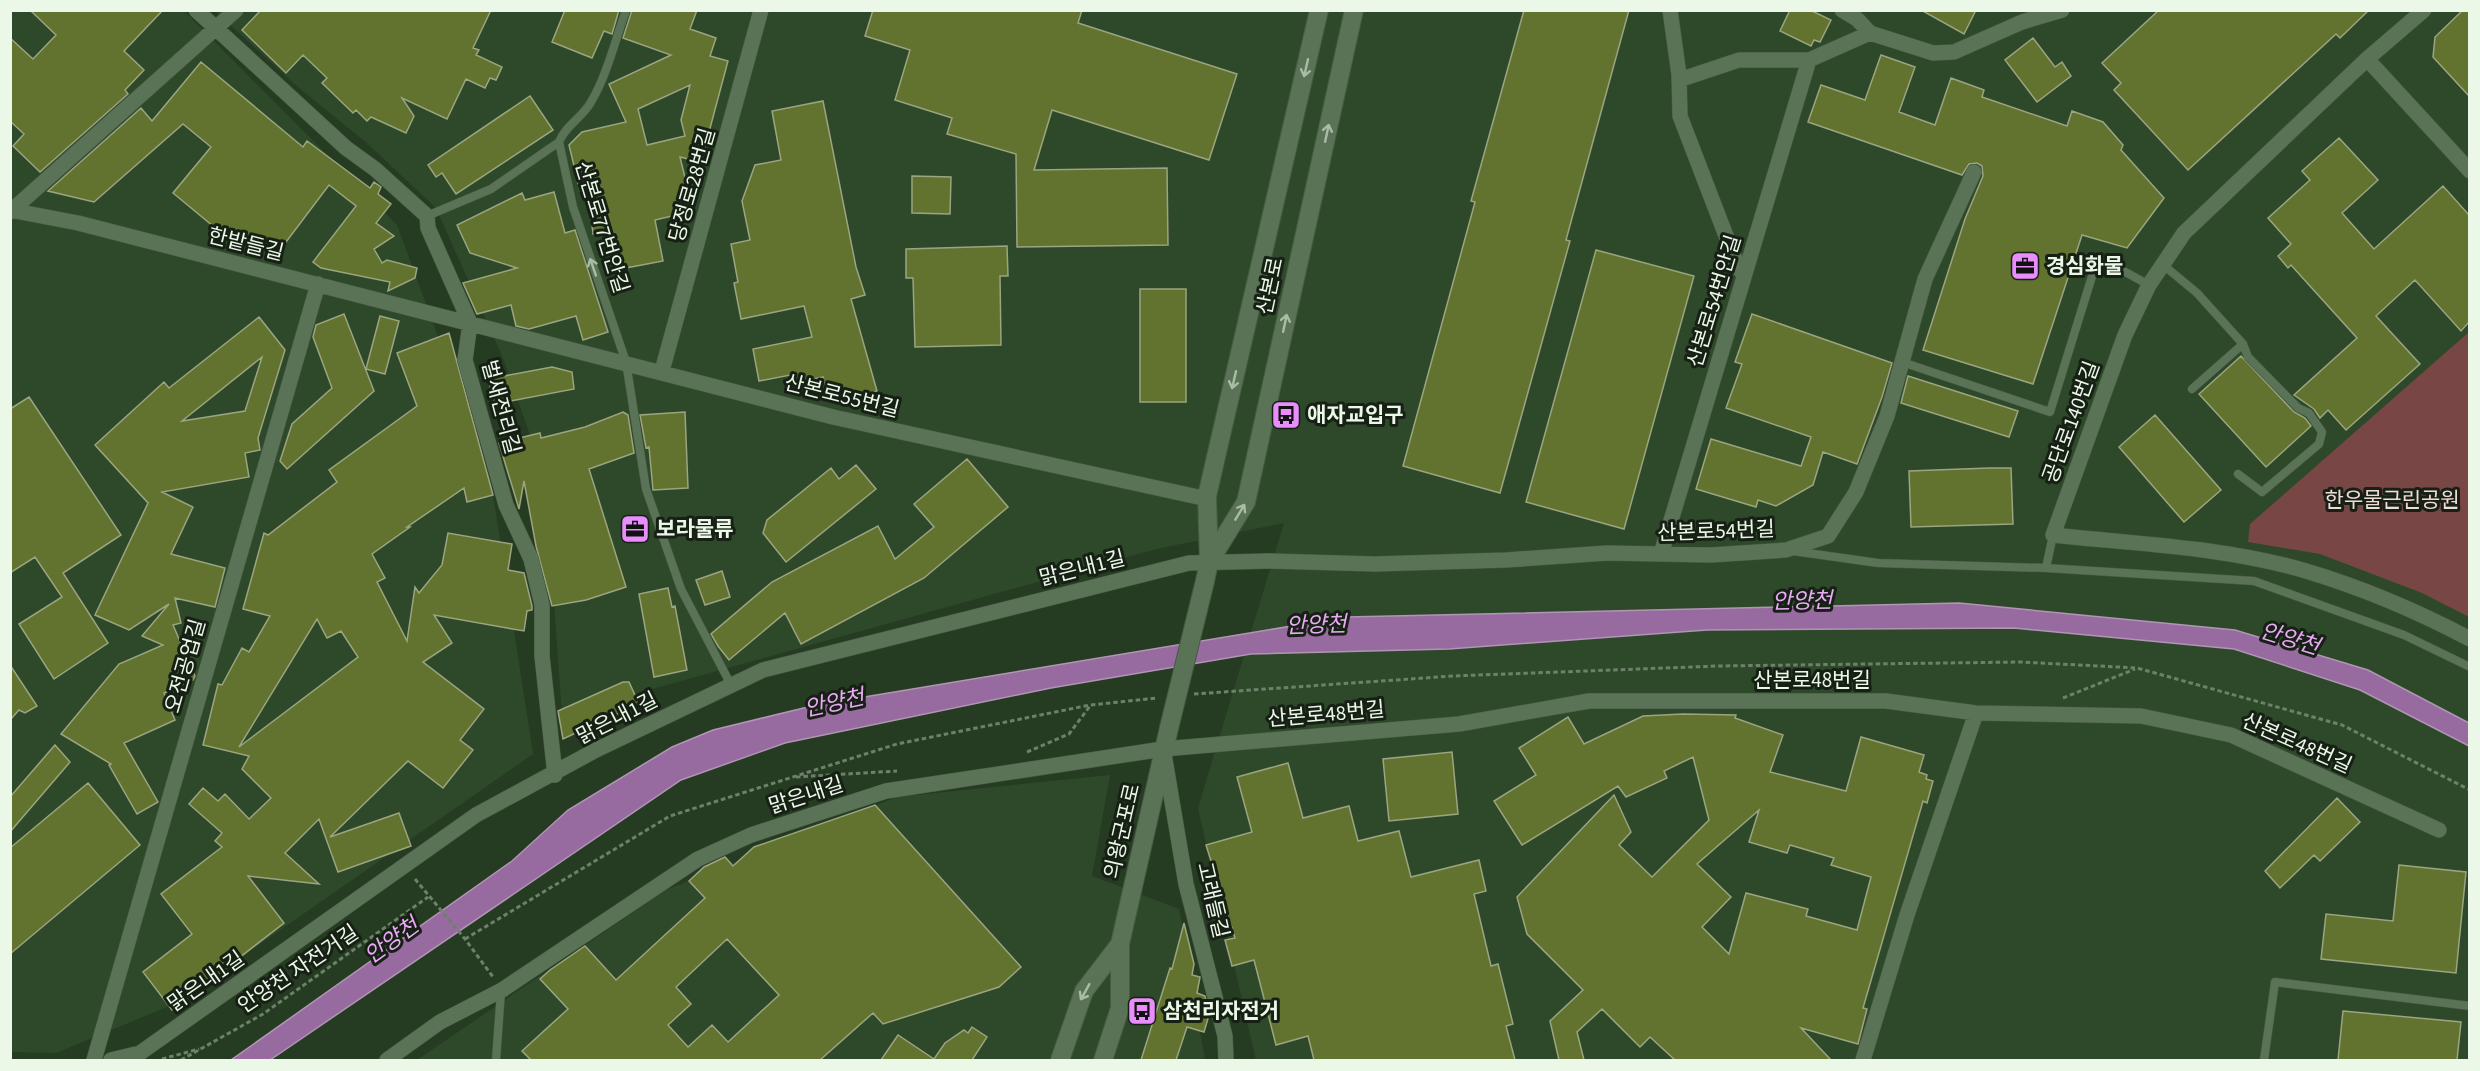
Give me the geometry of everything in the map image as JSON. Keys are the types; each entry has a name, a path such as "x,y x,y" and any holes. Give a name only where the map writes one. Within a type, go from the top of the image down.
{"street":[{"path":"196,10 216,31 285,90 346,148 375,169 427,216 428,228 470,323"},
{"path":"12,211 216,31 236,10"},
{"name":"당정로28번길","path":"662,371 761,10"},
{"name":"산본로","path":"1169,728 1209,562 1207,496 1319,10"},
{"name":"산본로","path":"1209,562 1246,502 1354,10"},
{"path":"1670,10 1679,80 1680,116 1738,267 1744,275"},
{"path":"1842,10 1857,19 1870,33 1934,53 1954,52 2022,22 2062,10"},
{"name":"공단로140번길","path":"2053,535 2125,335 2149,285 2162,264 2184,233 2367,59 2424,10"},
{"path":"1679,80 1739,60 1809,60 1870,33"},
{"path":"2367,59 2469,171"},
{"name":"산본로54번안길","path":"1661,554 1809,60"},
{"name":"산본로54번길","path":"1209,562 1375,564 1506,560 1607,553 1711,555 1786,550 1828,536 1856,492 1887,416 1925,279 1974,172"},
{"name":"한밭들길","path":"12,211 78,223 470,323"},
{"name":"오전공업길","path":"94,1060 318,284"},
{"name":"산본로55번길","path":"470,323 833,417 1186,495 1207,496"},
{"name":"벌새전리길","path":"470,323 465,360 506,505 531,559 542,605 542,656 555,775"},
{"path":"2053,535 2223,554 2305,570 2414,610 2469,639"},
{"name":"맑은내1길","path":"111,1060 140,1053 476,815 555,775 596,750 763,670 1189,563 1209,562"},
{"name":"산본로48번길","path":"1163,748 1459,724 1589,701 1886,701 1976,713 2141,716 2231,735 2439,830"},
{"path":"1863,1060 1907,915 1976,713"},
{"name":"의왕군포로","path":"1102,1060 1120,1008 1119,944 1169,728"},
{"name":"맑은내길","path":"387,1060 440,1022 502,990 698,859 751,836 886,791 1163,748"},
{"name":"고래들길","path":"1163,748 1186,884 1225,1036 1226,1060"},
{"name":"의왕군포로","path":"1060,1060 1084,991 1119,944"}],"lane":[{"name":"산본로77번안길","path":"626,10 593,99 584,113 563,132 559,142 573,207 626,362 646,489 681,589 731,685"},
{"path":"427,216 491,189 559,142"},
{"path":"1902,362 2050,412 2098,257 2149,285"},
{"path":"2162,264 2197,293 2243,344 2248,357 2298,408 2309,413 2322,432 2319,444 2262,492 2238,474"},
{"path":"2192,389 2243,344"},
{"path":"2046,568 2053,535"},
{"path":"1786,550 1878,562 2046,568 2254,581 2404,635 2469,667"},
{"path":"2264,1060 2275,982 2469,1006"},
{"path":"496,1060 502,990"}],"path":[{"path":"2061,698 2137,668"},
{"path":"1017,756 1069,734 1090,705"},
{"path":"791,777 903,772"},
{"path":"404,866 464,938 502,990"},
{"name":"안양천 자전거길","path":"181,1060 263,1014 428,897"},
{"path":"156,1060 204,1048"}],"shaded area":[{"path":"10,11 184,11 397,225 491,482 533,754 174,1004 56,1053 10,1052"},
{"path":"215,11 2469,11 2469,1060 1256,1060 1198,808 1284,523 1156,549 562,714 545,478 503,358 436,208 368,144 299,88"},
{"path":"1110,775 1092,876 1179,909 1205,1060 417,1060 666,890 897,797"}],"green space":[{"name":"한우물근린공원","path":"2469,332 2469,617 2422,593 2320,554 2248,542 2250,524"}],"water":[{"name":"안양천","path":"1959,603 2235,630 2368,670 2469,723 2469,746 2360,690 2234,649 2014,628 1707,630 1449,649 1251,654 1051,688 785,743 681,780 270,1060 231,1060 512,861 568,810 672,747 713,730 816,705 1346,617"}],"building":[{"path":"30,10 163,10 124,51 144,70 125,90 128,94 40,172 13,146 24,134 10,121 10,38 33,59 56,35"},
{"path":"261,10 491,10 473,48 479,50 476,55 502,67 496,80 490,78 485,88 466,79 447,119 402,98 414,116 406,133 371,117 367,121 356,110 353,113 322,83 327,78 303,55 286,73 242,30"},
{"path":"565,10 619,10 612,34 604,31 592,58 552,42"},
{"path":"632,10 697,10 690,29 716,38 710,56 728,61 701,162 680,157 693,211 655,220 663,261 615,270 608,233 593,234 588,189 580,191 569,145 582,132 626,122 609,84 671,55 623,38","holes":["690,85 681,120 685,136 647,145 638,109"]},
{"path":"873,10 1082,10 1078,23 1237,74 1209,160 1052,110 1034,170 1167,168 1168,245 1017,247 1016,154 947,134 952,118 895,100 910,50 865,36"},
{"path":"1524,10 1629,10 1566,240 1570,241 1500,493 1403,466 1475,202 1471,201"},
{"path":"1790,10 1810,10 1831,20 1820,42 1814,40 1811,46 1780,31"},
{"path":"1921,10 1976,10 1964,34"},
{"path":"2159,10 2369,10 2340,38 2336,34 2188,170 2114,90 2121,83 2102,63"},
{"path":"2463,10 2469,10 2469,96 2433,57 2435,37"},
{"path":"2033,38 2055,67 2062,62 2071,76 2037,102 2005,60"},
{"path":"1881,55 1915,67 1899,112 1935,125 1951,78 1984,90 1982,97 2067,126 2072,111 2103,122 2123,145 2121,150 2164,198 2127,248 2082,235 2033,384 1923,350 1965,219 1983,176 1982,166 1977,163 1969,164 1962,175 1808,122 1821,85 1865,100"},
{"path":"201,62 303,147 307,141 370,188 374,182 381,187 378,194 391,204 376,223 394,236 374,249 382,263 387,260 417,268 415,278 388,291 390,282 321,268 313,262 356,206 329,185 277,254 257,240 251,247 224,226 219,231 173,193 211,147 183,124 94,202 48,191 141,108 152,121"},
{"path":"530,96 553,130 456,194 442,173 436,177 428,165"},
{"path":"823,101 856,267 865,295 851,299 877,391 844,400 829,398 823,377 792,384 790,375 759,381 753,349 812,337 804,306 741,319 734,283 738,282 731,244 750,240 742,201 755,165 781,160 772,111"},
{"path":"2339,138 2378,180 2342,213 2374,249 2443,186 2469,215 2469,322 2461,331 2415,280 2376,316 2420,364 2346,430 2328,410 2320,418 2314,409 2294,395 2357,338 2291,265 2288,268 2278,256 2291,244 2268,218 2310,180 2302,171"},
{"path":"912,176 951,177 950,214 912,213"},
{"path":"554,192 565,233 575,230 608,332 583,340 576,316 529,329 516,326 511,305 477,314 463,283 517,268 470,253 457,225 522,193 525,200"},
{"path":"1007,246 1008,276 1000,276 1001,345 915,347 913,278 906,278 906,249"},
{"path":"1596,250 1694,276 1624,529 1526,502"},
{"path":"1140,289 1186,289 1186,402 1140,402"},
{"path":"344,314 374,391 287,469 280,461 292,424 332,388 313,337 316,325"},
{"path":"1752,314 1892,363 1857,464 1823,452 1813,485 1776,506 1758,500 1756,507 1696,489 1711,439 1801,466 1811,437 1726,408 1742,364 1735,362"},
{"path":"380,316 399,321 385,374 366,369"},
{"path":"259,317 285,350 258,438 260,450 245,453 249,477 162,492 193,507 171,554 225,568 215,607 175,598 181,623 173,625 195,676 193,680 164,693 175,720 124,743 158,802 137,814 109,765 111,764 61,734 119,664 163,645 142,636 169,604 129,630 95,615 148,503 95,445 164,382 169,388","holes":["262,357 245,411 182,421"]},
{"path":"449,333 493,495 467,502 464,488 372,554 385,578 377,582 407,641 415,587 419,593 442,565 448,533 512,544 508,570 524,573 532,610 527,611 524,631 434,615 452,643 423,662 484,709 460,740 473,750 443,788 408,761 330,837 399,813 411,846 338,872 319,819 285,853 319,884 248,876 284,923 172,1010 143,972 192,934 161,894 222,847 215,841 222,833 189,804 203,788 218,801 225,794 249,819 271,798 242,769 249,756 203,745 218,684 222,685 242,648 249,652 270,616 243,609 264,533 268,535 337,482 329,470 417,406 397,353","holes":["317,619 327,638 341,631 358,657 239,747"]},
{"path":"2241,356 2294,412 2305,418 2311,426 2266,467 2199,394"},
{"path":"552,367 572,372 574,389 495,404 488,379"},
{"path":"1908,376 2018,411 2009,437 1901,403"},
{"path":"29,397 121,535 63,573 108,643 54,679 19,624 62,597 35,557 10,573 10,409"},
{"path":"623,412 628,415 634,453 589,469 626,587 586,600 552,606 536,546 524,481 519,509 499,443 540,433 541,438 585,427"},
{"path":"685,412 688,488 653,490 649,447 646,448 640,415"},
{"path":"2155,415 2221,490 2184,522 2119,447"},
{"path":"967,459 1008,507 924,578 801,644 785,613 729,660 711,634 772,582 878,526 895,559 934,527 914,504"},
{"path":"856,465 876,489 786,562 763,533 767,520 831,468 839,479"},
{"path":"2011,468 2013,524 1911,527 1909,471"},
{"path":"722,571 730,597 705,605 696,580"},
{"path":"668,588 672,607 675,606 687,670 654,677 639,594"},
{"path":"10,665 37,706 25,713 19,710 10,720"},
{"path":"623,682 629,682 639,704 563,739 558,711"},
{"path":"1736,715 1735,718 1783,735 1770,772 1846,791 1861,737 1924,755 1919,772 1927,775 1926,779 1933,781 1927,803 1923,801 1863,1008 1867,1009 1858,1044 1801,1028 1831,1060 1675,1060 1650,1037 1640,1047 1602,1009 1577,1032 1584,1060 1559,1060 1550,1021 1583,990 1527,934 1517,897 1614,795 1631,832 1619,845 1652,877 1709,820 1693,757 1664,771 1667,778 1626,797 1618,786 1522,845 1494,801 1536,775 1519,748 1568,717 1584,744 1643,716","holes":["1759,810 1749,842 1787,853 1790,845 1834,858 1831,865 1871,877 1857,930 1806,916 1808,909 1746,893 1729,954 1702,927 1731,897 1697,864"]},
{"path":"55,745 70,762 10,832 10,797"},
{"path":"1452,752 1458,814 1389,821 1383,759"},
{"path":"1288,763 1303,818 1349,806 1358,841 1399,831 1411,877 1479,860 1486,891 1474,894 1491,966 1498,964 1513,1024 1506,1026 1515,1060 1314,1060 1308,1036 1276,1045 1254,960 1232,966 1225,940 1235,938 1206,845 1252,832 1237,777"},
{"path":"88,783 140,845 10,954 10,848"},
{"path":"2337,798 2360,822 2320,861 2314,855 2280,888 2265,871"},
{"path":"875,805 1021,967 999,987 883,1024 873,1013 820,1060 531,1060 522,1051 568,1009 540,979 550,970 585,946 616,980 705,898 689,881 704,867 725,857 733,866 754,847","holes":["727,939 779,995 728,1042 712,1025 688,1047 668,1025 691,1004 676,987"]},
{"path":"2399,865 2466,872 2456,973 2321,959 2326,914 2393,921"},
{"path":"1184,923 1194,964 1192,975 1200,977 1197,993 1205,996 1209,1015 1204,1032 1187,1027 1176,1060 1141,1060 1170,968 1172,969"},
{"path":"2343,1011 2461,1022 2457,1060 2338,1060"},
{"path":"972,1027 987,1037 972,1060 881,1060 898,1035 934,1059 945,1043 964,1030 968,1033"}],"place":[{"name":"경심화물","path":"2025,266"},
{"name":"애자교입구","path":"1286,415"},
{"name":"보라물류","path":"635,529"},
{"name":"삼천리자전거","path":"1142,1011"}]}
